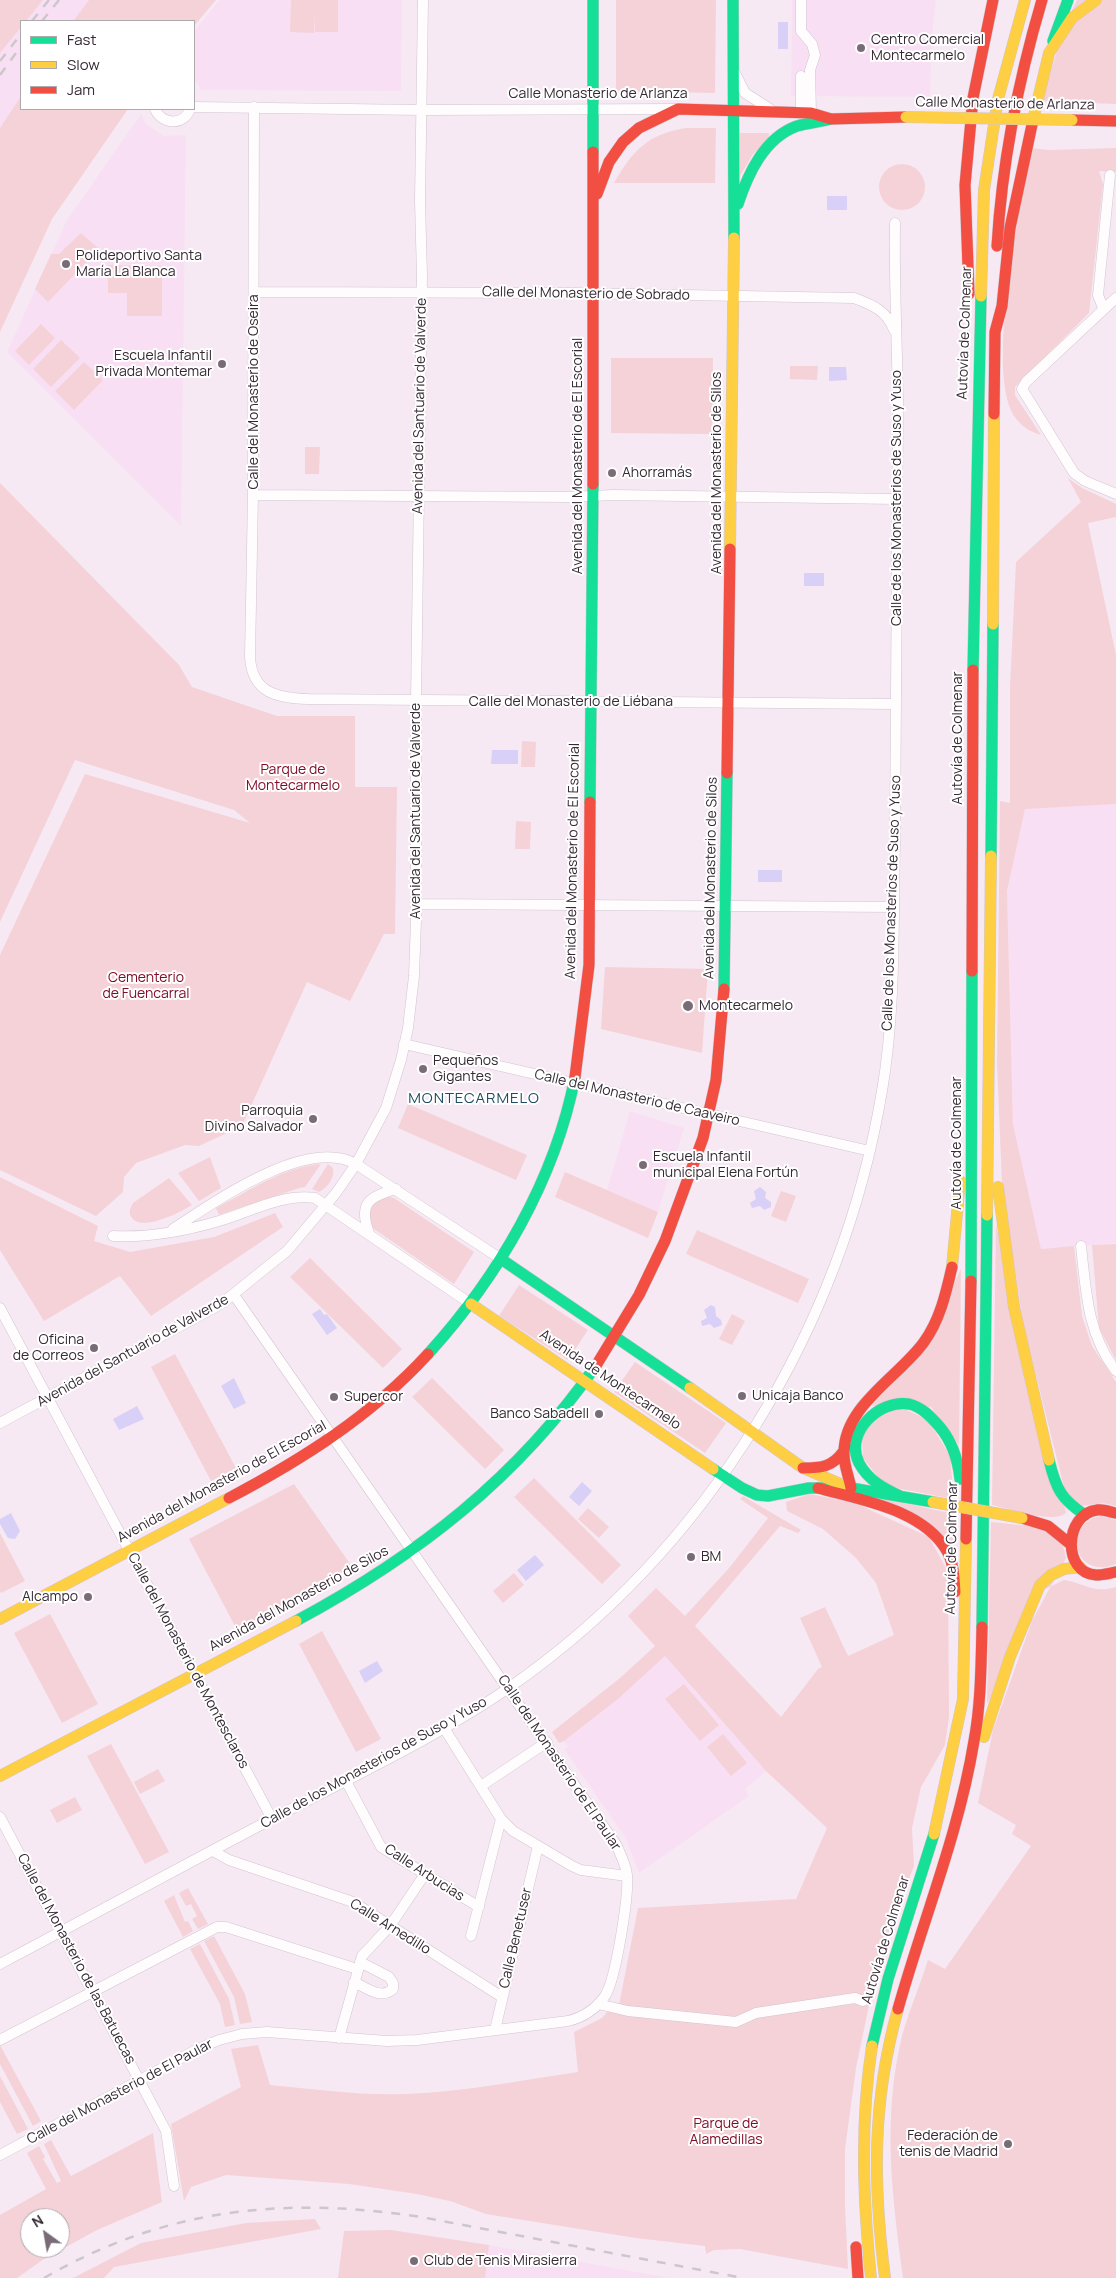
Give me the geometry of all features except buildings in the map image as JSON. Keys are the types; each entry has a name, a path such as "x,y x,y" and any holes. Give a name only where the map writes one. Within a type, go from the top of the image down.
{"main road":[{"name":"Avenida del Monasterio de El Escorial","path":"0,1619 130,1551 332,1438 407,1375 471,1304 501,1259 544,1177 560,1134 573,1083 584,1022 589,964 591,904 590,702 594,294 592,210 593,0"},
{"name":"Avenida del Monasterio de Silos","path":"0,1776 195,1675 355,1588 413,1551 469,1508 500,1481 562,1414 586,1382 616,1336 653,1271 670,1232 710,1115 723,1010 727,905 730,702 734,296 733,0"},
{"path":"975,508 971,437 965,185 973,98 993,0"},
{"name":"Autovía de Colmenar","path":"871,2278 863,2159 865,2102 872,2044 881,2005 939,1819 952,1763 962,1699 971,1262 975,508 984,190 998,99 1025,0"},
{"name":"Autovía de Colmenar","path":"995,332 1000,185 1014,102 1030,38 1042,0"},
{"path":"885,2278 878,2203 877,2150 878,2110 883,2070 906,1980 947,1855 964,1794 975,1735 981,1662 990,1059 995,332 1002,306 1010,228 1038,95 1049,53 1068,0"},
{"path":"1049,53 1072,18 1096,0"},
{"name":"Calle Monasterio de Arlanza","path":"678,109 806,112 831,119 906,117 1116,121"},
{"path":"592,210 604,173 613,154 623,142 639,128 678,109"},
{"name":"Avenida del Monasterio de Silos","path":"734,230 745,182 758,158 776,138 794,127 831,119"},
{"path":"803,1468 829,1466 836,1462 843,1452 852,1423 926,1340 944,1298 956,1242 960,1182 964,1039 972,965"},
{"path":"990,1059 999,1203 1014,1307 1055,1483 1066,1502 1083,1516"},
{"name":"Avenida de Montecarmelo","path":"501,1259 616,1336 803,1468 818,1476 851,1488"},
{"name":"Avenida de Montecarmelo","path":"471,1304 747,1491 762,1496 779,1496 798,1490 851,1488 1039,1521"},
{"path":"900,1496 870,1478 861,1468 856,1444 863,1424 872,1414 881,1407 902,1402 913,1405 932,1416 952,1445 959,1470 966,1562"},
{"path":"843,1452 851,1488"},
{"path":"818,1488 904,1515 932,1532 946,1550 953,1569 957,1670 962,1699"},
{"path":"1039,1521 1061,1521 1102,1510 1116,1513"},
{"path":"1083,1516 1071,1532 1069,1543 1071,1554 1080,1566 1093,1574 1101,1575 1116,1572"},
{"path":"1039,1521 1059,1531 1069,1543"},
{"path":"964,1794 978,1760 1010,1657 1040,1585 1051,1575 1064,1569 1080,1566"},
{"path":"1064,1569 1088,1581 1100,1583 1116,1580"},
{"path":"883,2070 883,2163 896,2278"},
{"path":"858,2278 856,2156 858,2125 865,2102"}],"street":[{"name":"Avenida del Santuario de Valverde","path":"0,1423 190,1322 234,1295 287,1251 327,1205 356,1164 386,1108 404,1044 414,976 418,496 422,293 423,0"},
{"path":"801,0 801,31 812,44 816,55 810,70 806,112"},
{"name":"Calle Monasterio de Arlanza","path":"733,70 745,93 759,104 774,111"},
{"path":"802,76 806,112"},
{"path":"195,107 422,110"},
{"name":"Calle del Monasterio de Oseira","path":"254,107 255,292 250,657 250,668 254,676"},
{"name":"Calle Monasterio de Arlanza","path":"422,110 678,109"},
{"path":"156,110 161,118 173,122 179,121 189,113 190,110"},
{"path":"1110,175 1098,295 1112,303 1026,382 1022,389 1074,472 1085,481 1116,494"},
{"name":"Calle de los Monasterios de Suso y Yuso","path":"0,1964 444,1728 508,1688 590,1623 637,1577 692,1516 752,1432 786,1374 822,1299 845,1240 870,1151 883,1089 890,1028 894,907 896,704 897,338 894,306 894,223"},
{"name":"Calle del Monasterio de Sobrado","path":"255,292 854,298 876,306 890,320 897,338"},
{"path":"253,495 896,499"},
{"name":"Calle del Monasterio de Liébana","path":"254,676 260,686 270,694 283,698 416,701 896,704"},
{"path":"416,904 894,907"},
{"name":"Calle del Monasterio de Caaveiro","path":"404,1044 870,1151"},
{"name":"Avenida de Montecarmelo","path":"165,1233 211,1205 292,1162 329,1157 356,1164 501,1259"},
{"path":"369,1233 364,1215 365,1207 370,1199 396,1190"},
{"name":"Avenida de Montecarmelo","path":"113,1236 150,1236 218,1221 299,1196 315,1198 471,1304"},
{"path":"1082,1246 1090,1320 1100,1347 1116,1371"},
{"name":"Calle del Monasterio de El Paular","path":"0,2155 198,2049 219,2040 242,2034 267,2032 387,2041 418,2040 568,2021 589,2013 606,1995 612,1979 626,1906 627,1876 617,1846 547,1742 332,1438 234,1295"},
{"name":"Calle del Monasterio de Montesclaros","path":"0,1308 272,1819"},
{"path":"444,1728 501,1819 513,1830 581,1870 627,1876"},
{"path":"481,1786 547,1742"},
{"name":"Calle Arbucias","path":"346,1781 381,1847 478,1907"},
{"name":"Calle del Monasterio de las Batuecas","path":"0,1818 94,1991 166,2131 174,2186"},
{"name":"Calle Arbucias","path":"472,1936 501,1819"},
{"name":"Calle Benetuser","path":"495,2030 538,1846"},
{"name":"Calle Arnedillo","path":"213,1851 229,1860 353,1902 502,1997"},
{"path":"339,2038 362,1956 390,1926 425,1874"},
{"path":"0,2040 220,1926 358,1965 389,1977 394,1983 393,1989 381,1995 354,1982"},
{"path":"598,2004 628,2011 736,2022 756,2013 773,2010 855,1998 863,2001"}],"shaded area":[{"path":"0,0 89,0 74,20 20,20 20,98 0,128"},
{"path":"220,0 402,0 401,91 201,90 195,81 195,30"},
{"path":"792,0 936,0 932,36 930,97 791,96"},
{"path":"778,22 788,22 788,49 778,49"},
{"path":"141,114 146,124 164,136 186,135 181,526 7,352 67,220"},
{"path":"827,196 847,196 847,210 827,210"},
{"path":"829,367 846,367 847,380 829,381"},
{"path":"804,573 824,573 824,586 804,586"},
{"path":"492,750 518,750 518,764 491,764"},
{"path":"1116,802 1116,1243 1041,1249 1013,1124 1007,891 1025,808"},
{"path":"758,870 782,870 782,882 758,882"},
{"name":"Escuela Infantil municipal Elena Fortún","path":"630,1111 684,1128 658,1212 607,1190"},
{"path":"760,1187 766,1192 765,1198 771,1202 771,1207 764,1210 760,1206 752,1208 750,1203 756,1199 754,1191"},
{"path":"711,1305 715,1307 716,1316 721,1320 722,1325 714,1328 710,1324 702,1326 701,1321 707,1318 704,1310"},
{"path":"320,1309 324,1315 327,1314 337,1328 327,1335 312,1314"},
{"path":"234,1378 246,1403 234,1409 221,1386"},
{"path":"137,1406 144,1419 119,1430 113,1419"},
{"path":"582,1482 592,1491 579,1506 569,1497"},
{"path":"11,1513 20,1531 15,1539 8,1538 0,1524 0,1519"},
{"path":"535,1555 544,1565 526,1581 517,1570"},
{"path":"665,1656 766,1771 745,1789 749,1796 639,1873 625,1837 564,1749 568,1747 564,1741 618,1699"},
{"path":"377,1661 383,1671 365,1683 359,1671"},
{"path":"489,2245 669,2278 485,2278"}],"green space":[{"path":"0,0 43,0 27,20 20,20 20,28 0,53"},
{"path":"89,0 216,0 195,25 195,20 74,20"},
{"path":"291,0 338,0 338,32 315,32 314,15 314,33 290,32"},
{"path":"616,0 716,0 715,93 616,91"},
{"path":"1077,0 1116,0 1116,104 1041,101 1066,23"},
{"path":"20,98 20,110 127,110 52,219 0,332 0,128"},
{"path":"686,128 716,128 715,183 614,183 628,161 643,145 661,134"},
{"path":"737,133 769,133 769,138 753,154 740,176"},
{"path":"1031,148 1049,150 1116,148 1116,172 1099,171 1103,184 1089,313 1015,387 1015,395 1041,435 1026,428 1014,416 1006,393 1003,362 1008,285"},
{"path":"902,164 915,168 921,174 925,187 921,200 915,206 902,210 889,206 883,200 879,187 883,174 889,168"},
{"name":"Polideportivo Santa María La Blanca","path":"81,233 99,249 48,302 35,289 51,254 59,254"},
{"path":"108,265 162,266 162,316 127,316 127,293 108,293"},
{"path":"41,324 55,338 29,365 15,351"},
{"path":"61,340 80,358 51,387 33,369"},
{"path":"611,358 713,358 712,434 611,433"},
{"path":"84,362 103,380 74,410 55,391"},
{"path":"790,366 818,366 817,380 790,379"},
{"path":"305,447 320,447 319,474 305,474"},
{"path":"1068,478 1082,488 1116,504 1116,517 1088,523 1116,655 1116,804 1025,809 1007,891 1013,1124 1041,1249 1074,1246 1082,1316 1092,1346 1116,1382 1116,1506 1103,1503 1080,1506 1066,1495 1023,1324 1002,1184 997,1063 1000,801 1010,803 1010,687 1016,562 1081,502"},
{"path":"0,483 179,665 192,687 277,716 355,716 355,787 397,787 395,934 384,934 350,1001 307,982 242,1126 199,1146 185,1145 136,1163 124,1177 123,1192 96,1216 0,1170 0,955 85,774 250,823 234,810 75,760 0,922"},
{"path":"522,741 536,742 535,767 521,767"},
{"path":"516,821 531,822 530,849 515,849"},
{"path":"605,967 708,969 702,1053 601,1029"},
{"path":"408,1104 527,1155 516,1180 398,1128"},
{"path":"210,1157 221,1188 199,1201 178,1173"},
{"path":"321,1164 305,1187 219,1215 216,1208 267,1181 293,1170"},
{"path":"328,1164 333,1168 330,1182 319,1192 312,1189"},
{"path":"565,1172 658,1212 648,1238 555,1197"},
{"path":"0,1177 98,1226 94,1241 130,1252 214,1237 275,1213 283,1227 151,1316 120,1276 44,1321 0,1250"},
{"path":"169,1178 192,1205 171,1216 152,1222 137,1222 132,1218 130,1210 133,1203"},
{"path":"781,1191 796,1196 786,1222 771,1216"},
{"path":"387,1196 394,1198 474,1252 454,1284 374,1229 368,1221 369,1205"},
{"path":"996,1225 1066,1513 1060,1516 1030,1515 992,1505"},
{"path":"697,1230 809,1279 798,1303 686,1254"},
{"path":"1116,1244 1116,1360 1099,1328 1092,1245"},
{"path":"310,1258 402,1349 383,1368 290,1277"},
{"path":"961,1269 959,1445 931,1407 871,1406 918,1357"},
{"path":"519,1285 588,1330 568,1360 499,1316"},
{"path":"732,1314 745,1321 732,1345 719,1339"},
{"path":"175,1354 236,1468 211,1481 151,1367"},
{"path":"635,1362 726,1423 705,1453 614,1392"},
{"path":"432,1378 504,1450 485,1469 412,1397"},
{"path":"900,1407 928,1420 950,1456 954,1499 885,1486 863,1458 862,1436 871,1421"},
{"path":"534,1478 621,1565 602,1584 514,1497"},
{"path":"294,1484 353,1568 237,1630 189,1539"},
{"name":"Parque de Alamedillas","path":"810,1494 855,1503 929,1537 948,1572 949,1717 945,1745 921,1787 912,1828 914,1866 891,1925 874,1981 856,2068 845,2149 848,2269 740,2249 714,2250 706,2254 705,2246 636,2238 486,2214 450,2201 349,2184 226,2175 191,2187 184,2201 171,2124 241,2087 231,2049 258,2045 270,2085 356,2093 407,2094 450,2091 578,2072 574,2032 602,2018 614,2004 619,2005 638,1908 796,1899 827,1828 766,1771 665,1656 618,1699 564,1741 559,1743 552,1732 620,1678 655,1646 628,1616 656,1588 685,1616 730,1567 768,1518 740,1499 743,1496 801,1530 798,1533 780,1526 695,1626 781,1717 818,1669 822,1667 800,1618 825,1607 848,1656 894,1635 876,1583 856,1558 823,1529 787,1511 786,1502"},
{"path":"871,1496 954,1514 955,1554"},
{"path":"588,1508 609,1527 599,1538 578,1519"},
{"path":"1101,1516 1116,1520 1116,1564 1102,1567 1091,1565 1082,1558 1078,1549 1077,1539 1080,1529 1088,1521"},
{"path":"991,1522 1040,1527 1062,1542 1066,1558 987,1704"},
{"path":"0,1533 25,1581 1,1593 0,1591"},
{"path":"514,1573 524,1585 503,1603 493,1591"},
{"path":"1064,1580 1095,1589 1116,1587 1116,2278 903,2278 895,2217 891,2157 892,2097 902,2036 928,1960 945,1969 1031,1846 1012,1834 1016,1825 978,1803 993,1730 1043,1590"},
{"path":"50,1614 98,1704 62,1723 14,1633"},
{"path":"322,1631 381,1739 356,1752 299,1644"},
{"path":"684,1684 719,1725 700,1741 665,1699"},
{"path":"723,1734 747,1763 731,1776 707,1747"},
{"path":"111,1744 169,1852 145,1864 87,1756"},
{"path":"158,1769 165,1781 140,1794 134,1782"},
{"path":"75,1797 82,1810 57,1823 50,1810"},
{"path":"188,1888 208,1924 198,1929 192,1919 197,1916 191,1904 186,1906 179,1893"},
{"path":"174,1895 185,1922 188,1921 193,1931 183,1937 164,1901"},
{"path":"214,1936 245,1994 252,2022 240,2024 234,1997 204,1941"},
{"path":"200,1944 229,1999 235,2025 225,2027 220,2004 190,1949"},
{"path":"0,2045 41,2121 33,2126 0,2064"},
{"path":"0,2076 28,2129 17,2134 0,2102"},
{"path":"153,2133 162,2202 97,2230 70,2245 70,2208 20,2208 20,2258 46,2258 17,2278 0,2278 0,2215 46,2189 27,2153 39,2146 45,2157 43,2159 57,2183 61,2181 44,2144 51,2140 71,2176"},
{"path":"315,2219 321,2229 114,2267 104,2278 73,2278 141,2243 246,2223"},
{"name":"Club de Tenis Mirasierra","path":"391,2230 489,2245 485,2278 338,2278 344,2231"}],"railway":[{"path":"33,20 49,0"},
{"path":"43,20 59,0"},
{"path":"0,61 20,35"},
{"path":"0,75 20,47"},
{"path":"44,2278 89,2254 135,2236 181,2222 227,2213 274,2209 322,2208 421,2217 743,2278"}],"traffic: fast":[{"path":"593,0 593,152"},
{"path":"733,0 734,238"},
{"path":"1053,41 1068,0"},
{"path":"738,204 752,169 766,148 775,139 797,126 831,119"},
{"path":"973,670 981,296"},
{"path":"590,802 593,484"},
{"path":"991,856 993,624"},
{"path":"724,989 727,773"},
{"path":"971,1281 972,971"},
{"path":"428,1354 478,1293 520,1225 538,1190 553,1153 566,1115 575,1077"},
{"path":"982,1627 987,1215"},
{"path":"501,1259 690,1388"},
{"path":"296,1621 383,1569 424,1541 462,1511 534,1443 597,1364"},
{"path":"900,1496 871,1479 859,1463 856,1452 856,1440 860,1430 867,1420 886,1407 909,1404 918,1407 929,1416 944,1432 951,1444 958,1465 960,1479"},
{"path":"1049,1460 1057,1486 1070,1504 1085,1515"},
{"path":"713,1469 742,1488 757,1495 768,1496 809,1488 851,1488 933,1502"},
{"path":"872,2046 888,1979 934,1834"}],"traffic: slow":[{"path":"981,296 984,190 998,99 1025,0"},
{"path":"1033,120 1049,53 1072,18 1096,0"},
{"path":"906,117 1072,120"},
{"path":"730,549 734,238"},
{"path":"993,624 994,414"},
{"path":"987,1215 991,856"},
{"path":"952,1267 960,1181"},
{"path":"998,1187 1014,1307 1049,1460"},
{"path":"471,1304 713,1469"},
{"path":"690,1388 803,1468 843,1485"},
{"path":"0,1619 229,1498"},
{"path":"933,1502 1022,1518"},
{"path":"934,1834 963,1699 966,1539"},
{"path":"984,1737 1010,1657 1040,1585 1051,1575 1064,1569 1080,1567"},
{"path":"0,1776 296,1621"},
{"path":"885,2278 878,2209 877,2143 883,2077 898,2009"},
{"path":"871,2278 866,2220 864,2133 872,2046"}],"traffic: jam":[{"path":"969,294 965,185 973,98 993,0"},
{"path":"997,246 999,215 1012,122 1033,30 1042,0"},
{"path":"597,194 609,162 623,142 639,128 678,109 811,113 831,119 906,117"},
{"path":"994,414 995,332 1002,306 1010,228 1033,120"},
{"path":"1072,120 1116,121"},
{"path":"593,152 593,484"},
{"path":"727,773 730,549"},
{"path":"972,971 973,670"},
{"path":"575,1077 589,965 590,802"},
{"path":"597,1364 639,1295 665,1241 703,1138 716,1080 724,989"},
{"path":"851,1488 844,1454 846,1437 853,1421 874,1393 913,1355 930,1334 942,1306 952,1267"},
{"path":"966,1539 971,1281"},
{"path":"229,1498 283,1468 335,1435 383,1397 428,1354"},
{"path":"803,1468 826,1466 835,1461 843,1452"},
{"path":"818,1488 889,1508 923,1525 947,1551 953,1571 955,1592"},
{"path":"1116,1513 1097,1510 1086,1514 1078,1522 1073,1532 1071,1543 1077,1565 1085,1572 1096,1575 1116,1572"},
{"path":"1022,1518 1048,1526 1069,1543"},
{"path":"898,2009 950,1843 967,1775 978,1713 982,1627"},
{"path":"856,2247 858,2278"}],"place":[{"name":"Centro Comercial Montecarmelo","path":"861,48"},
{"name":"Polideportivo Santa María La Blanca","path":"66,264"},
{"name":"Escuela Infantil Privada Montemar","path":"222,364"},
{"name":"Ahorramás","path":"612,473"},
{"name":"Montecarmelo","path":"688,1006"},
{"name":"Pequeños Gigantes","path":"423,1069"},
{"name":"Parroquia Divino Salvador","path":"313,1119"},
{"name":"Escuela Infantil municipal Elena Fortún","path":"643,1165"},
{"name":"Oficina de Correos","path":"94,1348"},
{"name":"Unicaja Banco","path":"742,1396"},
{"name":"Supercor","path":"334,1397"},
{"name":"Banco Sabadell","path":"599,1414"},
{"name":"BM","path":"691,1557"},
{"name":"Alcampo","path":"88,1597"},
{"name":"Federación de tenis de Madrid","path":"1008,2144"},
{"name":"Club de Tenis Mirasierra","path":"414,2261"}],"district":[{"name":"MONTECARMELO","path":"474,1099"}],"park label":[{"name":"Parque de Montecarmelo","path":"293,778"},
{"name":"Cementerio de Fuencarral","path":"146,986"}]}
